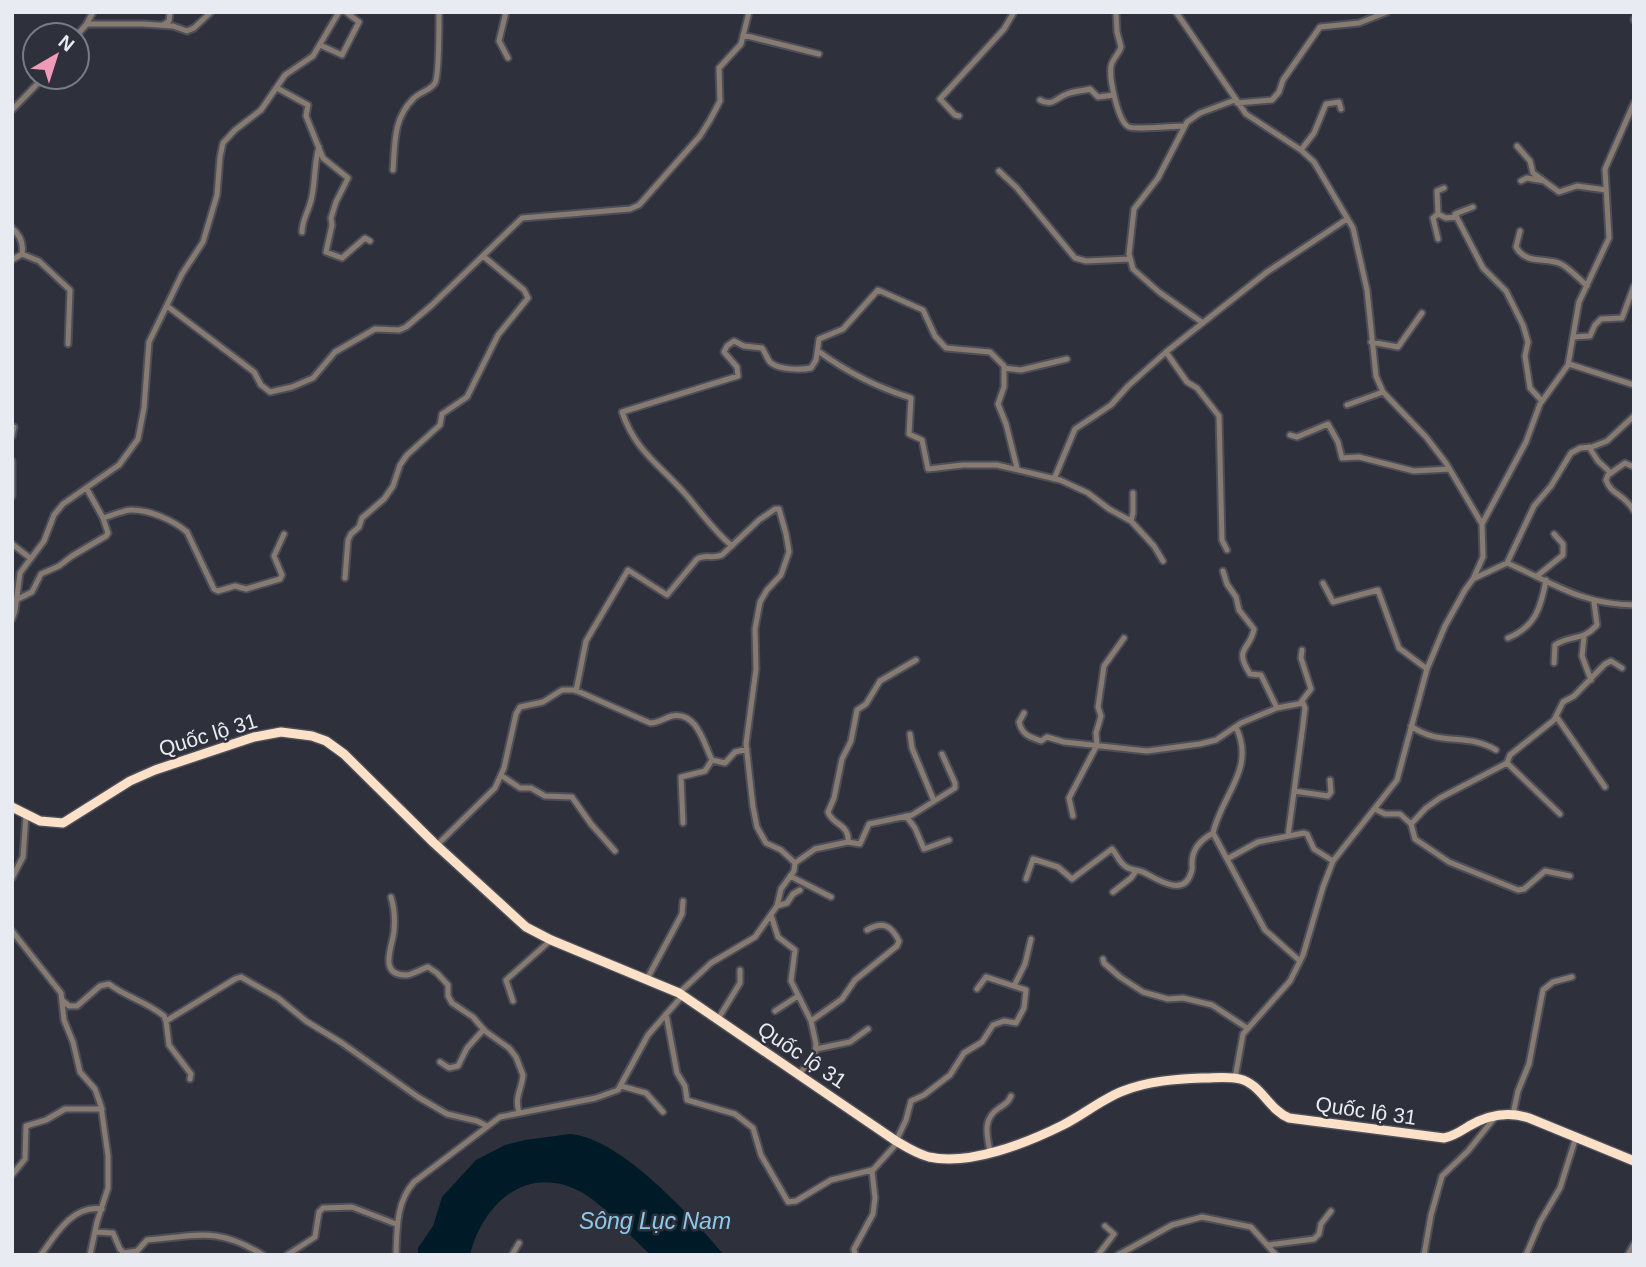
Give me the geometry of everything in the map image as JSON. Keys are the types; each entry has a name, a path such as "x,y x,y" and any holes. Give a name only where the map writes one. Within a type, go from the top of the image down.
{"highway":[{"name":"Quốc lộ 31","path":"18,811 51,823 63,823 130,781 254,737 297,732 326,741 513,916 551,940 681,994 897,1141 932,1158 963,1158 1041,1136 1130,1088 1176,1080 1235,1078 1256,1088 1285,1116 1444,1138 1477,1122 1513,1114 1634,1161"}],"street":[{"path":"160,26 169,21 170,12"},
{"path":"91,24 173,26 187,31 211,12"},
{"path":"12,619 20,573 44,541 59,508 119,465 138,439 144,408 148,348 184,270 203,242 217,195 223,143 261,110 285,75 308,61 339,12"},
{"path":"320,45 341,56 359,22 346,12"},
{"path":"393,170 398,122 411,101 431,87 438,76 439,12"},
{"path":"506,12 499,41 508,58"},
{"path":"167,306 254,372 267,390 275,393 313,378 335,352 374,329 399,330 406,327 522,218 630,209 639,205 706,127 720,101 720,67 739,48 749,12"},
{"path":"960,116 955,115 940,99 994,40 1014,12"},
{"path":"1116,12 1116,32 1121,47 1111,66 1114,94 1123,123 1137,129 1184,126"},
{"path":"1176,12 1236,102 1254,121 1301,150 1314,162 1355,234 1367,290 1376,376 1383,393 1431,443 1482,524 1483,557 1445,626 1427,669 1398,780 1333,861 1300,961 1288,984 1241,1037 1235,1078"},
{"path":"1203,323 1134,271 1130,259 1136,205 1158,178 1184,126 1196,116 1236,102 1272,100 1321,27 1359,23 1387,12"},
{"path":"743,35 820,54"},
{"path":"277,88 308,105 306,118 324,159 348,178 333,209 326,251 342,258 365,238 370,241"},
{"path":"1040,100 1052,103 1067,94 1090,89 1098,97 1114,94"},
{"path":"12,110 30,91"},
{"path":"1301,150 1314,133 1326,104 1337,101 1341,108"},
{"path":"1482,524 1526,442 1542,401 1569,364 1578,305 1609,238 1605,169 1634,103"},
{"path":"1517,146 1531,162 1533,172 1561,192 1577,186 1606,190"},
{"path":"302,232 311,203 314,165 320,147"},
{"path":"999,171 1017,188 1075,258 1104,261 1130,259"},
{"path":"1521,181 1527,178 1544,181"},
{"path":"1438,214 1437,191 1444,188"},
{"path":"1472,207 1456,212 1457,217 1483,268 1506,291 1522,325 1528,342 1525,356 1530,388 1542,401"},
{"path":"1438,214 1446,218 1457,217"},
{"path":"1438,214 1433,218 1438,239"},
{"path":"1054,479 1073,430 1111,405 1166,352 1288,256 1347,219"},
{"path":"12,228 22,242 22,254"},
{"path":"1520,231 1516,247 1520,253 1532,260 1547,260 1564,265 1587,286"},
{"path":"12,260 22,254"},
{"path":"22,254 40,262 70,290 68,344"},
{"path":"345,578 348,540 351,534 359,527 362,518 384,499 407,455 440,425 442,414 467,397 498,335 528,298 524,290 483,256"},
{"path":"1573,337 1591,337 1600,320 1622,318 1634,286"},
{"path":"732,546 639,447 622,412 738,376 738,369 724,352 734,341 744,346 762,348 771,363 797,369 811,368 818,351 819,339 844,329 876,291 880,290 891,298 923,310 935,336 946,348 990,352 1004,368 1004,385 998,404 1017,468"},
{"path":"1371,342 1398,347 1422,313"},
{"path":"818,351 860,379 878,388 911,398 909,434 922,440 928,469 984,465 1017,468 1054,479 1088,493 1130,521 1154,546 1163,561"},
{"path":"1166,352 1187,382 1197,388 1219,416 1222,540 1227,551"},
{"path":"1004,368 1021,370 1067,359"},
{"path":"1569,364 1634,385"},
{"path":"1347,405 1383,393"},
{"path":"1473,579 1507,563 1532,510 1575,450 1611,438 1634,415"},
{"path":"1290,435 1297,437 1328,424 1338,442 1342,458 1359,457 1414,471 1449,468"},
{"path":"12,436 14,427"},
{"path":"1590,447 1598,461 1611,473"},
{"path":"12,461 12,496"},
{"path":"1634,467 1625,463 1607,476 1607,485 1626,498 1634,511"},
{"path":"16,600 29,595 41,574 59,566 108,533 87,489"},
{"path":"1130,521 1133,494"},
{"path":"103,518 134,510 176,523 187,532 202,568 214,589 218,591 235,586 246,589 280,579 282,575 274,556 284,534"},
{"path":"396,1255 396,1224 405,1195 415,1182 500,1118 614,1093 621,1086 645,1038 681,994 711,962 755,937 777,906 781,889 795,869 795,863 783,852 766,843 757,827 747,750 756,669 755,629 759,607 764,594 781,575 788,555 788,540 780,511 773,510 717,557 702,556 697,559 667,595 628,569 586,641 576,691"},
{"path":"1537,576 1563,555 1563,544 1554,534"},
{"path":"12,544 30,558"},
{"path":"1507,563 1594,602 1634,604"},
{"path":"1223,571 1227,584 1236,597 1239,610 1254,629 1242,655 1245,665 1250,674 1261,675 1277,708"},
{"path":"1508,638 1525,630 1534,621 1546,580"},
{"path":"1323,583 1333,602 1378,590 1399,648 1427,669"},
{"path":"1553,663 1555,645 1584,637 1597,625 1594,602"},
{"path":"1584,637 1583,656 1591,680"},
{"path":"1073,816 1069,798 1097,745 1096,733 1101,716 1098,707 1104,666 1124,638"},
{"path":"1024,713 1019,724 1022,731 1041,741 1047,737 1064,742 1147,751 1200,744 1216,740 1236,727 1277,708 1301,702 1311,689 1301,660 1302,650"},
{"path":"848,842 844,827 832,820 828,812 834,798 842,759 851,741 856,713 866,704 880,681 916,660"},
{"path":"1411,824 1440,798 1507,764 1511,753 1556,716 1563,702 1573,697 1608,661 1622,668"},
{"path":"438,845 486,798 502,776 516,714 520,707 543,702 562,690 576,691 650,723 676,716 686,719 697,728 712,760"},
{"path":"1288,836 1305,708 1301,702"},
{"path":"1556,716 1605,787"},
{"path":"1411,726 1426,736 1461,738 1496,750"},
{"path":"1026,878 1033,859 1058,867 1072,880 1110,849 1115,851 1122,864 1136,871 1163,883 1182,884 1191,874 1196,847 1213,833 1221,808 1241,769 1240,740 1236,727"},
{"path":"910,734 912,748 933,800"},
{"path":"712,760 725,763 735,752 747,750"},
{"path":"795,863 815,849 848,842 861,843 871,823 918,812 956,786 942,754"},
{"path":"683,823 681,777 705,771 712,760"},
{"path":"1507,764 1560,814"},
{"path":"502,776 512,780 520,788 529,787 545,796 572,797 615,851"},
{"path":"1294,791 1328,796 1331,792 1330,780"},
{"path":"1375,809 1385,814 1398,813 1411,824 1415,839 1430,852 1466,870 1518,890 1524,889 1545,871 1570,876"},
{"path":"12,878 23,857 18,811"},
{"path":"906,816 915,828 924,849 949,841"},
{"path":"1213,833 1265,930 1300,961"},
{"path":"1227,859 1256,843 1307,834 1314,849 1333,861"},
{"path":"1113,892 1136,871"},
{"path":"790,876 831,897"},
{"path":"777,906 787,903 793,894 800,890"},
{"path":"391,897 394,932 387,954 393,970 406,975 428,967 437,973 448,985 448,996 452,1003 513,1053 521,1067 523,1078 516,1104 519,1112"},
{"path":"647,979 682,914 683,901"},
{"path":"771,915 778,937 795,950 791,978 816,1038 816,1049 799,1074"},
{"path":"811,1021 842,999 855,980 899,944 895,934 882,924 878,923 867,930"},
{"path":"12,931 57,987 80,1072 95,1089 102,1109 109,1175 90,1255"},
{"path":"1014,986 1025,964 1031,939"},
{"path":"513,1001 506,980 551,940"},
{"path":"1102,959 1120,977 1143,992 1168,999 1183,998 1212,1005 1247,1028"},
{"path":"718,1019 740,983 740,970"},
{"path":"855,1255 854,1249 870,1222 874,1208 872,1170 897,1141 911,1101 925,1095 947,1078 967,1050 982,1042 993,1025 1004,1021 1017,1022 1024,1008 1027,993 1014,986 985,977 977,989"},
{"path":"1513,1114 1517,1092 1529,1064 1544,990 1553,982 1572,977"},
{"path":"166,1021 235,978 244,978 278,998 306,1021 418,1097 447,1114 487,1126"},
{"path":"62,1000 69,1006 77,1006 100,986 109,984 121,993 149,1005 164,1016 169,1045 191,1074 190,1079"},
{"path":"775,1011 798,996"},
{"path":"666,1014 677,1073 684,1084 687,1100 735,1114 753,1128 761,1155 788,1202 802,1199 831,1180 872,1170"},
{"path":"440,1062 449,1068 458,1066 470,1044 484,1029"},
{"path":"816,1049 850,1042 868,1029"},
{"path":"621,1086 646,1093 663,1112"},
{"path":"990,1152 987,1121 993,1112 1010,1101 1011,1096"},
{"path":"12,1175 25,1158 26,1126 46,1120 65,1109 102,1109"},
{"path":"1424,1255 1441,1179 1445,1172 1468,1152 1496,1116"},
{"path":"1526,1255 1560,1188 1576,1137"},
{"path":"287,1255 315,1237 319,1212 323,1208 352,1207 396,1224"},
{"path":"41,1255 65,1223 91,1208 102,1209"},
{"path":"1268,1245 1314,1239 1320,1234 1321,1224 1331,1211"},
{"path":"1118,1255 1172,1225 1199,1217 1251,1227 1276,1255"},
{"path":"1098,1255 1114,1234 1105,1226"},
{"path":"96,1232 113,1233 124,1253 137,1251 147,1240 209,1234 235,1239 263,1255"},
{"path":"512,1255 519,1243"},
{"path":"1629,1255 1634,1244"}],"water":[{"name":"Sông Lục Nam","path":"570,1134 590,1139 611,1149 654,1181 724,1255 651,1255 592,1199 563,1185 544,1182 511,1192 497,1204 476,1236 470,1255 418,1255 418,1248 433,1226 442,1197 476,1160 505,1145"}]}
